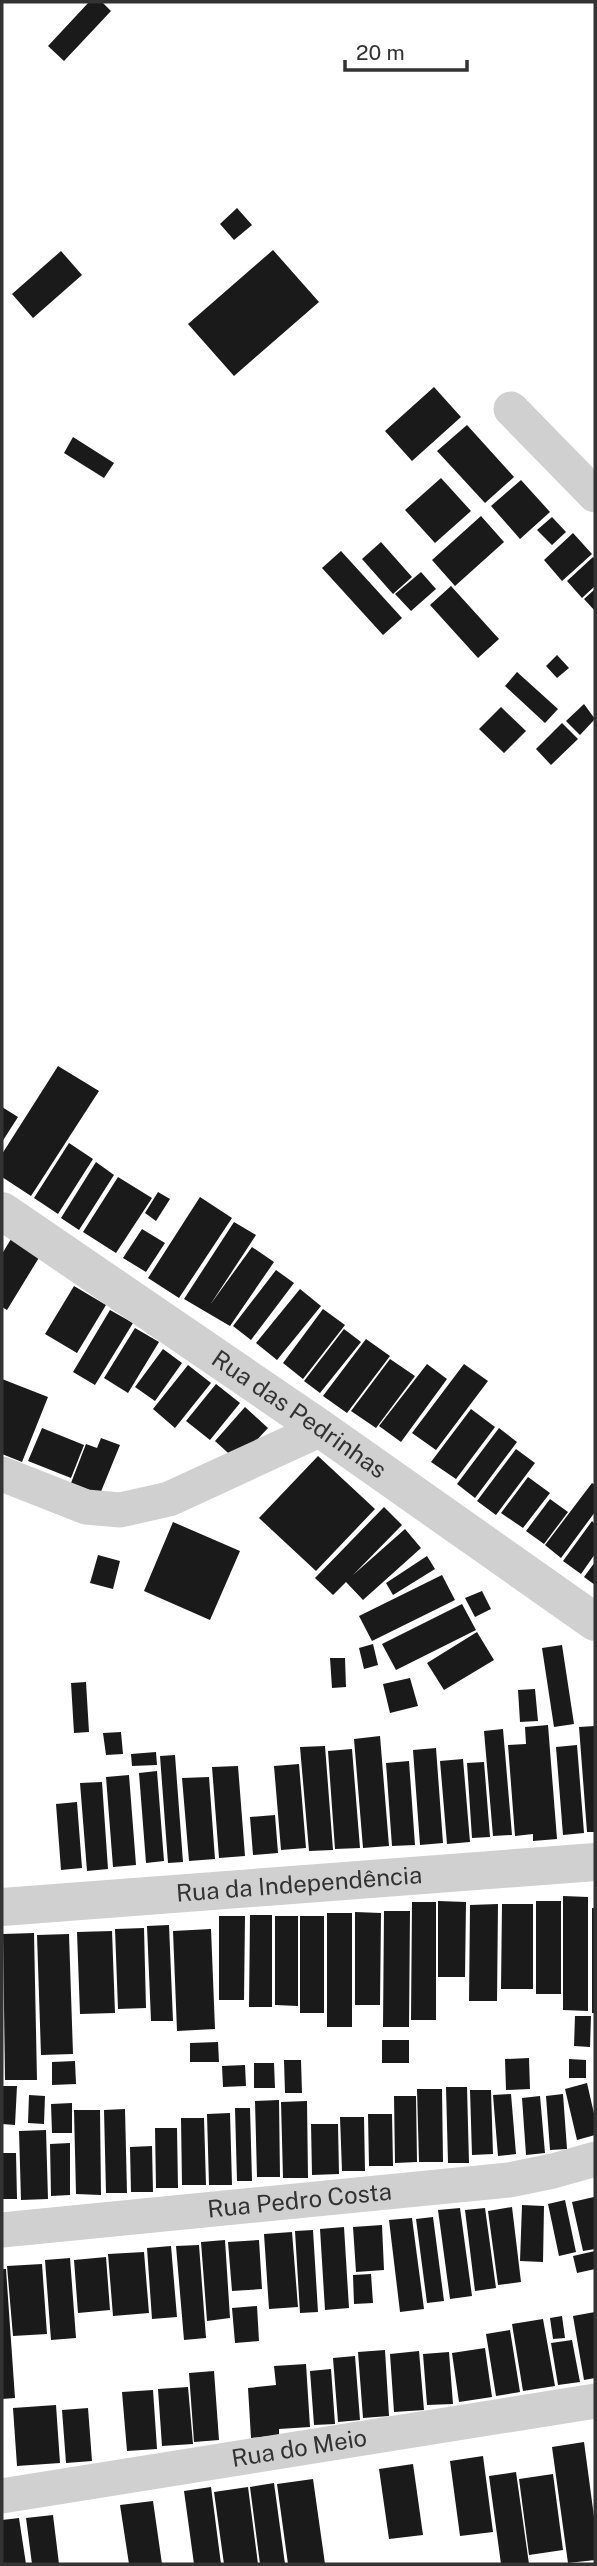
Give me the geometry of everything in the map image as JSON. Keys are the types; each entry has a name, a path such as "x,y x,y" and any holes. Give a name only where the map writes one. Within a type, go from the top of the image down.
{"street":[{"path":"511,409 595,495"},
{"name":"Rua das Pedrinhas","path":"2,1211 321,1429 595,1622"},
{"path":"2,1474 86,1507 120,1510 169,1499 321,1429"},
{"name":"Rua da Independência","path":"2,1907 595,1862"},
{"name":"Rua Pedro Costa","path":"2,2230 509,2180 595,2159"},
{"name":"Rua do Meio","path":"2,2496 595,2401"}],"building":[{"path":"89,2 102,2 111,11 64,61 48,46"},
{"path":"237,208 252,225 234,240 220,224"},
{"path":"273,250 319,302 234,376 188,324"},
{"path":"61,251 82,275 33,318 12,294"},
{"path":"434,387 461,417 412,461 385,431"},
{"path":"467,425 514,477 485,503 437,451"},
{"path":"73,437 114,463 104,478 64,453"},
{"path":"441,478 471,511 435,543 405,510"},
{"path":"521,480 550,512 520,539 491,506"},
{"path":"481,516 504,542 455,586 432,560"},
{"path":"552,517 566,532 552,545 537,530"},
{"path":"573,533 592,554 562,581 544,560"},
{"path":"381,542 412,577 393,594 362,559"},
{"path":"341,551 402,618 383,635 322,568"},
{"path":"593,557 595,586 582,598 567,581"},
{"path":"421,572 436,589 411,611 395,594"},
{"path":"451,586 499,639 478,658 430,605"},
{"path":"595,589 595,611 584,599"},
{"path":"557,655 569,668 557,678 546,666"},
{"path":"517,672 558,709 545,723 505,686"},
{"path":"584,704 595,719 580,735 566,721"},
{"path":"501,707 526,731 504,753 479,729"},
{"path":"562,723 578,739 551,765 536,749"},
{"path":"58,1066 99,1091 31,1196 2,1177 2,1154"},
{"path":"2,1107 18,1117 2,1142"},
{"path":"69,1143 93,1159 58,1214 34,1198"},
{"path":"96,1162 114,1175 79,1230 61,1218"},
{"path":"118,1177 152,1198 116,1253 83,1232"},
{"path":"158,1192 170,1199 156,1221 145,1213"},
{"path":"200,1197 232,1218 179,1298 148,1278"},
{"path":"234,1222 256,1235 210,1305 252,1247 274,1262 230,1326 184,1299"},
{"path":"142,1229 165,1243 146,1272 123,1258"},
{"path":"11,1239 40,1256 7,1310 2,1307 2,1254"},
{"path":"276,1270 294,1283 251,1340 233,1326"},
{"path":"74,1286 106,1305 77,1353 45,1334"},
{"path":"300,1289 321,1306 277,1360 256,1343"},
{"path":"323,1309 345,1325 303,1379 283,1363"},
{"path":"110,1310 133,1323 95,1385 73,1372"},
{"path":"135,1328 159,1342 128,1393 104,1378"},
{"path":"344,1329 361,1342 320,1393 304,1381"},
{"path":"366,1339 390,1356 347,1413 323,1396"},
{"path":"163,1349 182,1363 155,1401 135,1387"},
{"path":"390,1359 415,1376 376,1428 351,1411"},
{"path":"427,1364 447,1379 401,1442 379,1426"},
{"path":"464,1364 488,1381 436,1450 412,1433"},
{"path":"188,1365 211,1383 175,1428 153,1409"},
{"path":"2,1379 48,1397 22,1462 2,1454"},
{"path":"216,1384 240,1403 210,1440 186,1421"},
{"path":"245,1407 268,1428 237,1461 215,1441"},
{"path":"471,1409 495,1427 456,1479 431,1462"},
{"path":"42,1428 84,1445 71,1478 28,1461"},
{"path":"499,1428 517,1442 475,1498 457,1484"},
{"path":"101,1438 120,1445 100,1494 71,1483 86,1444 97,1448"},
{"path":"516,1449 535,1463 496,1515 477,1501"},
{"path":"318,1456 375,1509 316,1571 259,1518"},
{"path":"528,1477 550,1493 523,1528 501,1513"},
{"path":"592,1483 595,1485 595,1512 561,1558 545,1545"},
{"path":"550,1499 568,1512 544,1544 526,1531"},
{"path":"384,1507 402,1525 353,1575 405,1529 421,1548 363,1600 346,1582 333,1595 315,1578"},
{"path":"592,1521 595,1524 595,1554 581,1574 563,1561"},
{"path":"173,1522 240,1551 210,1620 144,1591"},
{"path":"98,1555 120,1561 113,1589 90,1583"},
{"path":"427,1556 435,1569 393,1595 386,1583"},
{"path":"595,1562 595,1585 584,1577"},
{"path":"442,1575 455,1600 372,1641 359,1616"},
{"path":"482,1591 491,1609 475,1617 465,1598"},
{"path":"462,1604 476,1630 396,1670 382,1644"},
{"path":"477,1632 494,1660 444,1690 427,1663"},
{"path":"373,1644 378,1665 364,1669 359,1648"},
{"path":"562,1645 574,1724 554,1727 542,1648"},
{"path":"330,1658 345,1658 346,1687 332,1688"},
{"path":"410,1678 418,1706 390,1713 383,1684"},
{"path":"86,1682 89,1732 74,1733 71,1683"},
{"path":"535,1689 538,1721 520,1722 518,1690"},
{"path":"548,1725 557,1839 533,1841 533,1834 515,1836 508,1745 526,1744 525,1727"},
{"path":"595,1726 595,1832 587,1832 579,1727"},
{"path":"503,1729 512,1835 493,1836 484,1731"},
{"path":"121,1732 123,1754 106,1755 103,1733"},
{"path":"380,1736 389,1846 363,1848 354,1739"},
{"path":"577,1745 584,1833 563,1835 556,1747"},
{"path":"325,1746 333,1850 309,1851 300,1747"},
{"path":"436,1748 443,1843 420,1845 413,1750"},
{"path":"352,1749 360,1848 335,1849 328,1751"},
{"path":"156,1752 157,1765 132,1766 131,1754"},
{"path":"175,1755 183,1862 168,1863 160,1756"},
{"path":"463,1759 470,1842 447,1844 440,1761"},
{"path":"409,1761 415,1845 392,1846 386,1763"},
{"path":"484,1762 490,1837 472,1838 467,1763"},
{"path":"299,1764 306,1848 281,1850 274,1766"},
{"path":"238,1766 245,1856 219,1858 212,1767"},
{"path":"157,1771 164,1861 146,1863 139,1773"},
{"path":"129,1775 136,1865 113,1867 106,1777"},
{"path":"209,1777 215,1859 189,1861 182,1778"},
{"path":"102,1782 108,1869 87,1871 80,1783"},
{"path":"77,1802 82,1868 61,1870 56,1804"},
{"path":"275,1815 278,1853 253,1855 250,1817"},
{"path":"563,1896 588,1897 588,2011 563,2010"},
{"path":"438,1901 466,1902 465,1977 438,1977"},
{"path":"536,1901 561,1901 561,1994 536,1994"},
{"path":"412,1902 436,1902 436,2020 411,2020"},
{"path":"498,1904 497,2001 469,2001 470,1905"},
{"path":"502,1904 533,1904 533,1989 501,1989"},
{"path":"592,1908 595,1908 595,2013 592,2013"},
{"path":"384,1911 410,1911 409,2027 383,2027"},
{"path":"355,1912 381,1913 380,2005 355,2005"},
{"path":"327,1913 352,1913 352,2027 327,2027"},
{"path":"250,1915 272,1915 272,2007 249,2007"},
{"path":"219,1916 245,1916 244,2000 219,2000"},
{"path":"275,1916 298,1916 298,2006 275,2005"},
{"path":"300,1916 324,1916 324,2013 300,2013"},
{"path":"169,1925 173,2021 151,2021 147,1926"},
{"path":"144,1928 146,2008 118,2009 115,1929"},
{"path":"211,1929 215,2029 177,2031 173,1931"},
{"path":"112,1931 115,2013 80,2014 77,1932"},
{"path":"34,1933 37,2080 5,2080 3,1934"},
{"path":"69,1934 73,2054 41,2055 37,1935"},
{"path":"575,2016 591,2016 590,2047 574,2046"},
{"path":"382,2040 409,2040 409,2063 382,2063"},
{"path":"218,2042 219,2062 190,2062 190,2043"},
{"path":"529,2058 530,2089 506,2090 505,2059"},
{"path":"569,2059 586,2060 586,2078 569,2078"},
{"path":"284,2060 301,2060 302,2093 285,2093"},
{"path":"75,2061 76,2084 52,2085 52,2062"},
{"path":"254,2063 274,2063 275,2088 254,2088"},
{"path":"245,2065 246,2086 223,2087 222,2066"},
{"path":"587,2083 595,2118 595,2135 577,2140 565,2089"},
{"path":"2,2086 17,2086 15,2125 2,2124"},
{"path":"446,2087 467,2087 469,2163 448,2163"},
{"path":"417,2089 442,2089 443,2162 419,2162"},
{"path":"470,2090 491,2090 493,2154 472,2155"},
{"path":"511,2094 516,2154 498,2156 493,2095"},
{"path":"563,2094 567,2149 550,2150 546,2096"},
{"path":"29,2095 45,2096 44,2124 28,2123"},
{"path":"394,2096 416,2096 417,2162 395,2163"},
{"path":"540,2096 545,2153 526,2155 522,2098"},
{"path":"279,2100 280,2177 257,2177 255,2101"},
{"path":"307,2101 308,2178 283,2178 281,2102"},
{"path":"72,2103 72,2133 52,2133 51,2104"},
{"path":"235,2108 250,2108 252,2181 237,2181"},
{"path":"125,2109 127,2193 106,2193 104,2110"},
{"path":"74,2110 100,2110 101,2195 76,2194"},
{"path":"230,2113 232,2185 209,2185 207,2114"},
{"path":"368,2114 392,2114 393,2166 369,2166"},
{"path":"340,2117 364,2117 365,2171 342,2171"},
{"path":"181,2118 204,2118 206,2185 182,2185"},
{"path":"311,2124 338,2124 339,2174 312,2175"},
{"path":"155,2128 177,2128 178,2188 156,2188"},
{"path":"46,2130 48,2199 21,2200 19,2131"},
{"path":"70,2143 70,2195 51,2196 50,2144"},
{"path":"152,2146 153,2192 131,2192 130,2147"},
{"path":"2,2153 16,2153 17,2199 2,2199"},
{"path":"594,2197 595,2249 583,2251 572,2202"},
{"path":"565,2200 576,2252 559,2256 548,2204"},
{"path":"522,2205 544,2206 543,2262 520,2261"},
{"path":"512,2207 521,2282 498,2285 488,2211"},
{"path":"460,2208 472,2296 450,2299 438,2210"},
{"path":"485,2208 496,2288 475,2291 465,2210"},
{"path":"433,2217 444,2301 427,2303 416,2219"},
{"path":"412,2218 424,2309 400,2312 389,2220"},
{"path":"382,2225 384,2270 356,2272 353,2227"},
{"path":"344,2227 349,2308 325,2310 320,2229"},
{"path":"313,2230 318,2312 300,2313 295,2231"},
{"path":"292,2232 298,2307 269,2309 264,2234"},
{"path":"225,2240 230,2318 207,2321 201,2242"},
{"path":"259,2240 262,2289 232,2291 228,2242"},
{"path":"199,2245 206,2338 184,2340 176,2246"},
{"path":"171,2246 177,2317 152,2319 147,2248"},
{"path":"595,2251 595,2269 577,2273 573,2256"},
{"path":"144,2252 149,2313 113,2316 108,2254"},
{"path":"106,2257 110,2310 78,2313 74,2260"},
{"path":"70,2258 76,2338 51,2340 45,2260"},
{"path":"42,2264 47,2334 13,2336 7,2266"},
{"path":"2,2269 6,2269 15,2398 2,2399"},
{"path":"371,2274 373,2303 354,2304 353,2275"},
{"path":"257,2306 259,2341 235,2343 232,2308"},
{"path":"595,2312 595,2378 584,2380 573,2316"},
{"path":"562,2316 565,2338 553,2339 550,2318"},
{"path":"543,2319 555,2386 523,2391 512,2324"},
{"path":"510,2330 520,2392 496,2396 486,2334"},
{"path":"572,2340 580,2382 558,2385 551,2343"},
{"path":"485,2348 492,2397 459,2402 452,2353"},
{"path":"385,2350 389,2416 363,2418 358,2352"},
{"path":"419,2351 424,2410 394,2412 390,2354"},
{"path":"449,2352 453,2404 427,2405 423,2354"},
{"path":"355,2356 360,2420 338,2422 333,2358"},
{"path":"306,2364 310,2427 279,2429 279,2435 251,2438 248,2388 276,2385 274,2366"},
{"path":"331,2369 335,2424 314,2425 310,2371"},
{"path":"214,2371 219,2440 194,2442 189,2373"},
{"path":"188,2387 193,2444 162,2446 158,2389"},
{"path":"153,2390 157,2449 127,2451 122,2392"},
{"path":"56,2405 60,2463 17,2466 13,2408"},
{"path":"88,2408 92,2461 66,2463 62,2410"},
{"path":"584,2442 595,2524 595,2560 568,2563 552,2447"},
{"path":"483,2456 493,2532 460,2536 450,2461"},
{"path":"413,2464 423,2535 389,2539 379,2469"},
{"path":"516,2472 529,2564 501,2564 489,2476"},
{"path":"553,2474 563,2550 529,2555 519,2479"},
{"path":"313,2479 325,2564 288,2564 277,2484"},
{"path":"274,2483 285,2564 260,2564 250,2487"},
{"path":"211,2487 221,2564 194,2564 184,2491"},
{"path":"248,2487 258,2564 224,2564 214,2492"},
{"path":"153,2501 162,2564 129,2564 120,2505"},
{"path":"53,2515 59,2564 32,2564 26,2518"},
{"path":"19,2518 26,2564 2,2564 2,2520"}]}
